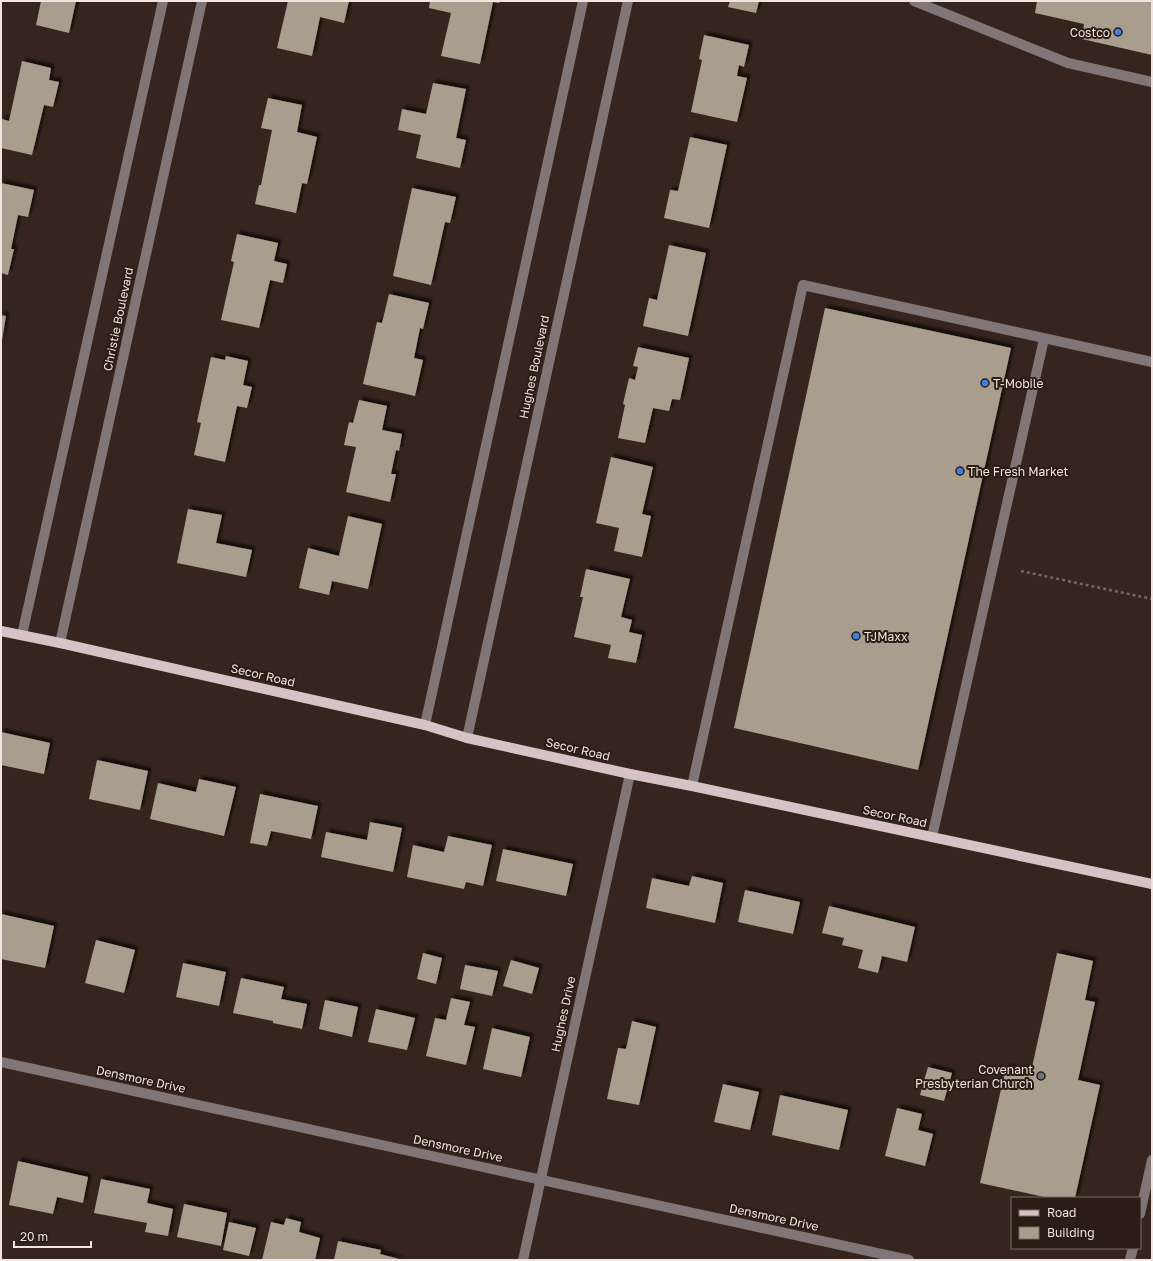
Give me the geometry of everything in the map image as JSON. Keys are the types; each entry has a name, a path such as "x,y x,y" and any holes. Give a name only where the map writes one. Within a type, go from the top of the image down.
{"main road":[{"name":"Secor Road","path":"1,631 425,725 466,738 1152,884"}],"street":[{"name":"Christie Boulevard","path":"22,635 163,1"},
{"name":"Christie Boulevard","path":"60,643 202,1"},
{"path":"425,725 583,1"},
{"name":"Hughes Boulevard","path":"466,738 628,1"},
{"path":"914,1 1068,63 1152,82"},
{"path":"692,786 803,285 1152,362"},
{"path":"932,837 1044,339"},
{"name":"Hughes Drive","path":"523,1260 630,774"},
{"name":"Densmore Drive","path":"1,1062 909,1260"},
{"path":"1141,1210 1152,1160"},
{"path":"1130,1260 1133,1249"}],"path":[{"path":"1021,571 1152,599"}],"building":[{"path":"41,1 76,1 69,33 36,25"},
{"path":"288,1 349,1 344,23 320,17 312,56 277,48"},
{"path":"430,1 500,1 499,3 493,2 480,64 441,56 451,13 429,8"},
{"path":"730,1 759,1 756,13 728,7"},
{"name":"Costco","path":"1037,1 1152,1 1152,55 1082,39 1084,24 1035,13"},
{"path":"704,35 749,45 744,67 739,65 737,76 747,78 737,122 691,112 702,60 699,59"},
{"path":"22,61 51,68 49,80 59,82 53,107 44,105 32,155 1,148 2,119 9,121"},
{"path":"433,83 466,89 456,138 466,140 460,168 416,158 421,135 398,130 402,109 426,114"},
{"path":"268,98 302,105 297,132 317,137 307,184 302,183 296,213 255,204 259,185 261,185 272,130 261,128"},
{"path":"690,137 727,145 709,228 664,218 670,190 678,191"},
{"path":"1,183 34,190 28,217 18,215 11,249 14,249 8,275 1,273"},
{"path":"412,188 456,197 450,223 445,222 431,285 393,276"},
{"path":"237,234 278,243 274,261 287,264 283,283 270,280 259,328 221,320 234,262 231,261"},
{"path":"669,245 706,253 688,336 643,326 649,298 657,300"},
{"path":"389,294 429,303 423,329 420,328 414,358 423,360 415,396 363,384 377,322 382,323"},
{"path":"825,308 1011,348 918,770 734,728"},
{"path":"1,315 6,316 2,340 1,339"},
{"path":"638,347 689,358 680,400 672,399 669,411 653,408 645,443 618,438 625,405 623,404 629,378 635,380 638,367 633,366"},
{"path":"226,356 248,361 243,385 252,387 247,408 237,406 225,462 194,455 201,423 197,422 211,357 225,360"},
{"path":"359,400 387,406 382,430 402,434 399,451 396,450 391,474 396,474 390,502 346,492 356,447 344,445 349,422 353,423"},
{"path":"611,457 653,467 642,514 651,516 642,557 614,551 619,528 596,523"},
{"path":"188,509 222,515 216,543 252,550 246,577 177,563"},
{"path":"348,516 382,524 368,589 332,581 329,595 299,588 308,548 339,556"},
{"path":"586,569 630,579 621,617 632,620 629,632 642,635 636,663 608,658 611,645 574,637 583,597 580,597"},
{"path":"1,732 50,743 44,774 1,765"},
{"path":"97,760 148,771 140,810 89,799"},
{"path":"199,779 236,787 224,836 150,819 158,783 196,792"},
{"path":"260,794 318,806 311,839 271,831 267,846 250,843"},
{"path":"370,822 402,828 393,872 321,857 326,832 367,840"},
{"path":"448,836 492,845 483,886 466,882 464,889 407,877 413,845 444,852"},
{"path":"503,849 573,864 566,896 496,881"},
{"path":"692,876 723,883 715,923 646,908 652,878 689,886"},
{"path":"745,890 800,902 793,934 738,922"},
{"path":"829,906 915,927 907,962 882,956 878,973 858,968 863,950 842,945 844,938 822,933"},
{"path":"1,914 54,926 45,968 1,959"},
{"path":"96,940 135,950 124,993 85,983"},
{"path":"423,953 442,958 436,984 417,979"},
{"name":"Covenant Presbyterian Church","path":"1057,953 1093,961 1085,1000 1095,1002 1078,1080 1100,1085 1075,1197 1044,1197 980,1183 1006,1067 1031,1072"},
{"path":"511,960 539,968 532,994 503,986"},
{"path":"183,963 226,972 219,1006 176,997"},
{"path":"465,965 498,971 492,996 460,989"},
{"path":"241,978 284,987 281,999 307,1004 302,1029 273,1023 273,1021 233,1013"},
{"path":"451,998 470,1002 464,1025 475,1027 466,1065 426,1056 435,1018 446,1020"},
{"path":"325,1000 358,1007 352,1037 319,1029"},
{"path":"376,1009 415,1018 407,1050 368,1042"},
{"path":"632,1021 656,1027 639,1105 607,1099 618,1048 626,1049"},
{"path":"492,1028 530,1037 521,1077 483,1069"},
{"path":"928,1067 952,1073 944,1101 920,1095"},
{"path":"723,1084 759,1092 750,1130 714,1122"},
{"path":"780,1095 848,1110 839,1150 772,1135"},
{"path":"897,1108 922,1114 918,1130 933,1134 925,1166 885,1156"},
{"path":"18,1161 88,1177 83,1203 57,1197 53,1214 9,1205"},
{"path":"101,1179 150,1189 147,1203 173,1209 168,1236 145,1232 147,1223 94,1213"},
{"path":"184,1204 227,1213 221,1246 177,1237"},
{"path":"286,1218 301,1222 299,1232 320,1238 315,1260 262,1260 271,1222 284,1225"},
{"path":"229,1222 256,1228 249,1256 223,1250"},
{"path":"338,1241 381,1250 380,1254 403,1260 334,1260"}],"place":[{"name":"Costco","path":"1118,32"},
{"name":"T-Mobile","path":"985,383"},
{"name":"The Fresh Market","path":"960,471"},
{"name":"TJMaxx","path":"856,636"},
{"name":"Covenant Presbyterian Church","path":"1041,1076"}]}
